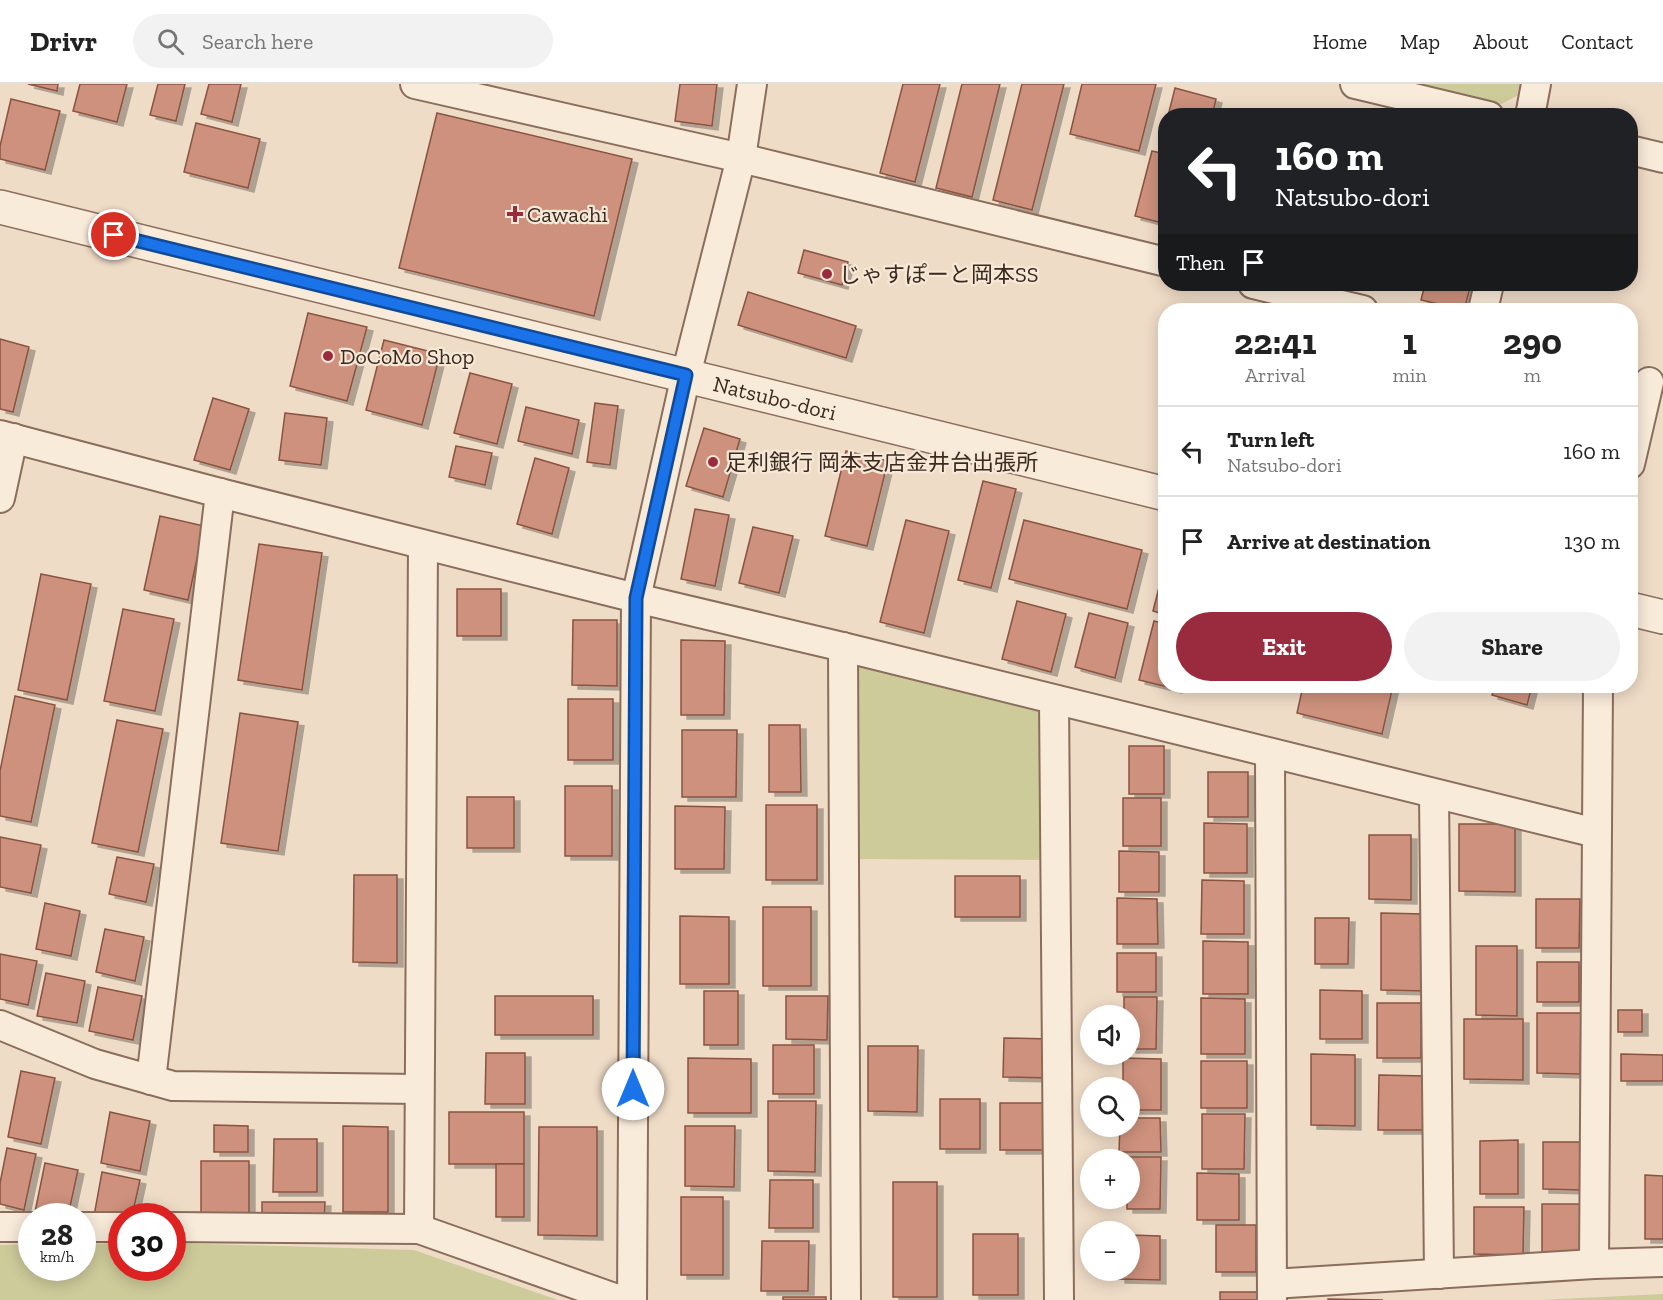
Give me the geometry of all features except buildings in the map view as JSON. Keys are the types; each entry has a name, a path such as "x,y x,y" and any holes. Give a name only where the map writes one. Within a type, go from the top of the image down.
{"street":[{"path":"415,84 741,158 1158,260"},
{"path":"632,1300 636,598 686,375 741,158 752,84"},
{"path":"1355,84 1383,87 1460,108"},
{"path":"1532,108 1536,84"},
{"path":"1638,152 1663,158"},
{"name":"Natsubo-dori","path":"0,207 1158,492"},
{"path":"1282,291 1333,303"},
{"path":"1638,428 1648,382"},
{"path":"0,498 7,437 423,545 1596,833"},
{"path":"151,1080 220,493"},
{"path":"419,1229 423,545"},
{"path":"1638,611 1663,616"},
{"path":"843,647 846,1300"},
{"path":"1594,1264 1598,693"},
{"path":"1054,700 1059,1300"},
{"path":"1270,754 1272,1292 1439,1274 1663,1262"},
{"path":"1434,794 1439,1274"},
{"path":"0,1025 94,1064 173,1086 419,1089"},
{"path":"0,1227 18,1227"},
{"path":"186,1227 419,1229 620,1300"}],"shaded area":[{"path":"1419,84 1525,84 1523,93 1499,105"},
{"path":"854,661 1044,707 1047,860 855,859"},
{"path":"108,1243 108,1281 186,1281 186,1243 414,1250 558,1300 0,1300 0,1245 18,1244 18,1281 96,1281 96,1244"},
{"path":"1663,1294 1663,1300 1540,1300"}],"place":[{"name":"Cawachi","path":"515,214"},
{"name":"じゃすぽーと岡本SS","path":"827,274"},
{"name":"DoCoMo Shop","path":"328,356"},
{"name":"足利銀行 岡本支店金井台出張所","path":"713,462"}],"route":[{"path":"114,235 686,375 636,598 633,1089"}]}
